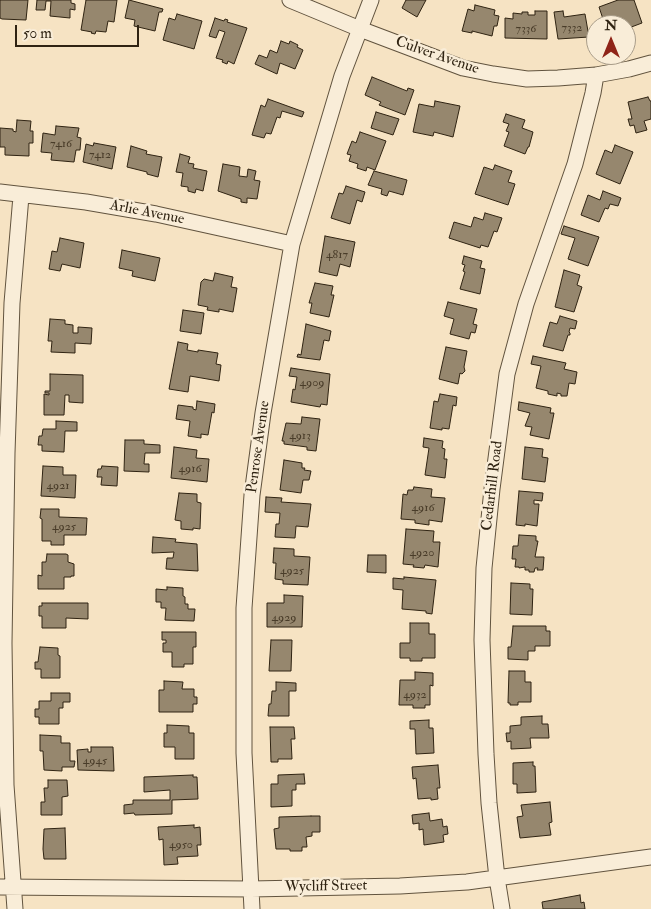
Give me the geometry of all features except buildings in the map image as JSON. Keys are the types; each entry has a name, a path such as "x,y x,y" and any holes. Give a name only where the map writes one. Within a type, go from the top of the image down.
{"street":[{"name":"Culver Avenue","path":"290,0 360,30 463,68 493,74 527,79 596,75 651,63"},
{"name":"Penrose Avenue","path":"252,909 244,753 244,608 252,495 263,413 292,244 342,76 371,0"},
{"name":"Cedarhill Road","path":"502,909 497,878 486,754 482,640 484,568 492,489 507,374 526,304 575,164 596,75"},
{"name":"Arlie Avenue","path":"0,192 21,196 86,202 156,214 292,244"},
{"path":"15,909 6,887 4,644 7,453 12,312 21,196"},
{"name":"Wycliff Street","path":"6,887 251,889 400,886 467,882 651,857"}]}
